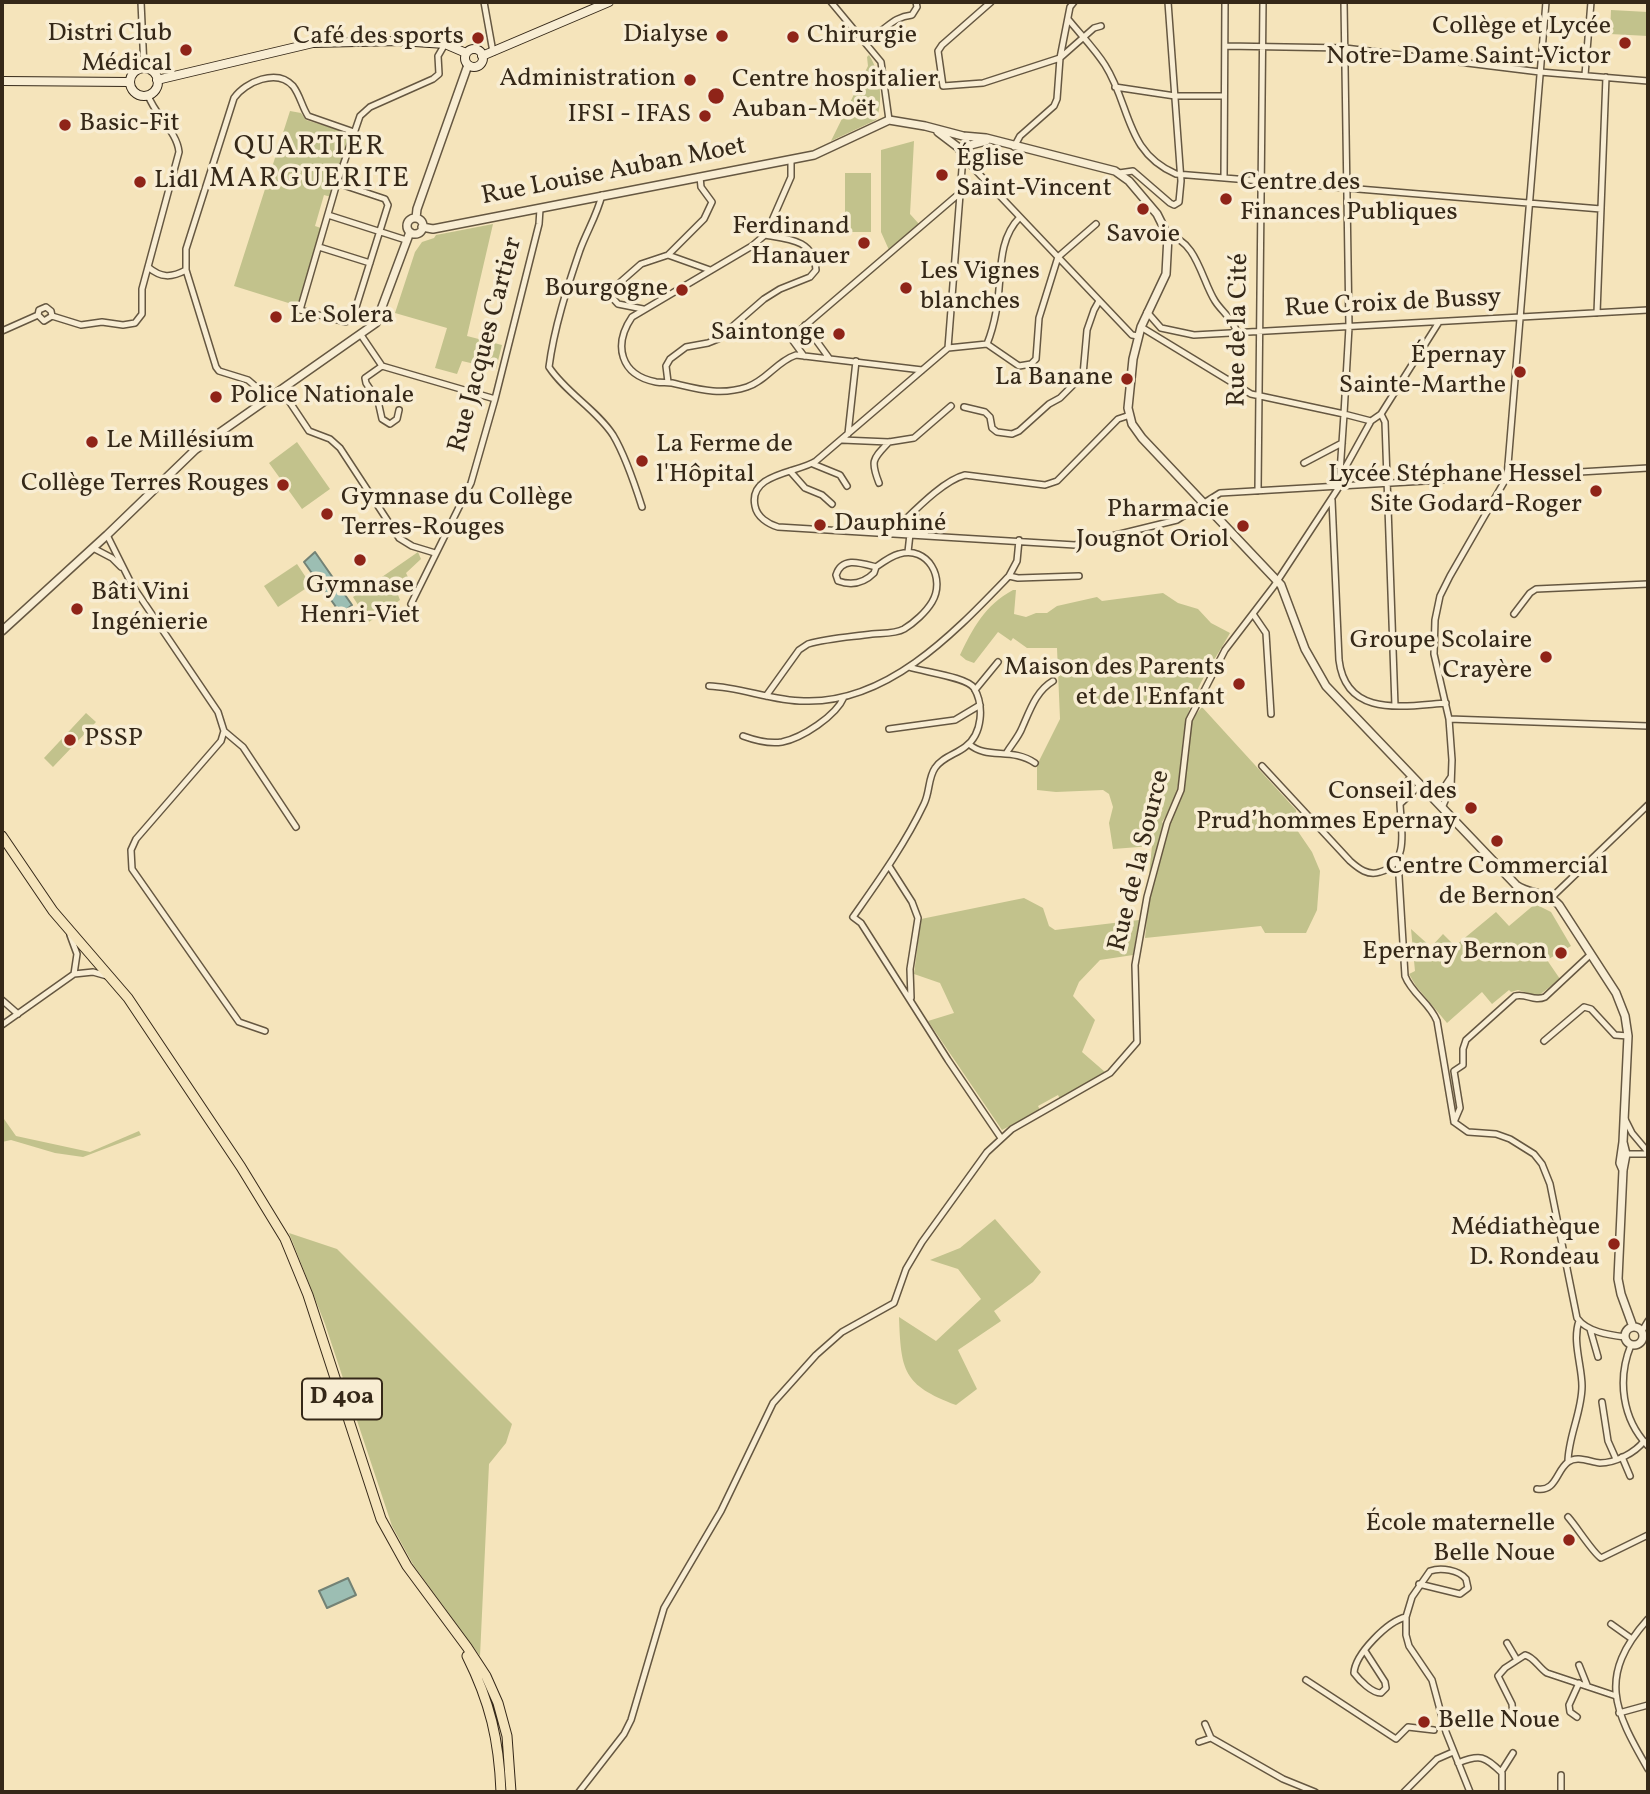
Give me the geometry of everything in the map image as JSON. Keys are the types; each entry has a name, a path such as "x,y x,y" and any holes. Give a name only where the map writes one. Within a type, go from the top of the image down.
{"main road":[{"path":"482,57 609,2"},
{"path":"157,80 313,43 400,41 445,44 466,53 475,49 482,57"},
{"path":"466,53 465,60 468,65 477,66 482,57"},
{"path":"144,68 152,71 157,80 155,90 148,95 136,93 130,82 135,71 144,68"},
{"path":"2,81 130,82"},
{"name":"D 40a","path":"2,836 40,894 65,926 114,979 228,1147 285,1239 308,1294 381,1519 407,1566 486,1676 498,1703 507,1735 511,1792"},
{"name":"D 40a","path":"451,1626 470,1662 491,1715 499,1750 502,1792"}],"street":[{"path":"141,2 144,68"},
{"path":"484,2 493,52"},
{"path":"831,2 881,62 889,120 963,136 981,137 1119,173 1133,171 1174,205 1179,202 1180,174 1168,2"},
{"path":"863,38 878,36 896,17 912,15 917,7 916,2"},
{"path":"991,2 938,51 943,86 983,83 1060,58 1101,26"},
{"path":"1014,147 1020,136 1054,106 1057,99 1060,58 1070,7 1074,2"},
{"path":"1224,178 1225,2"},
{"name":"Rue de la Cité","path":"1258,491 1263,2"},
{"path":"1339,487 1349,327 1344,2"},
{"path":"1442,808 1450,794 1451,778 1449,719 1433,642 1438,603 1450,576 1507,477 1546,2"},
{"path":"1586,75 1591,2"},
{"path":"1068,19 1104,64 1137,138 1147,156 1160,167 1180,174 1601,209"},
{"path":"337,183 385,199 388,205 352,320 345,322 300,310 337,183 354,132 360,116 370,107 439,74 438,56 445,44"},
{"path":"1225,46 1345,48 1541,72 1648,81"},
{"path":"416,218 468,65"},
{"path":"1597,313 1606,77"},
{"path":"268,397 247,380 216,368 186,270 186,249 234,98 240,89 253,82 271,78 283,79 292,85 308,116 354,132"},
{"path":"1115,87 1175,96 1224,96"},
{"path":"2,331 38,315 39,310 46,307 52,316 81,325 102,322 123,325 135,323 142,314 142,289 179,152 175,137 158,117 148,95"},
{"name":"Rue Louise Auban Moet","path":"408,236 422,228 433,229 814,155 889,120"},
{"path":"925,126 943,135 956,146 963,157 1099,302 1132,335 1138,336"},
{"path":"956,146 956,138 963,136"},
{"path":"948,348 963,157 967,139 963,136"},
{"path":"956,146 959,148 977,142 992,141"},
{"path":"791,160 790,177 765,235 752,246 632,317 624,328 620,342 629,368 639,376 658,383 668,382 707,392 728,391 758,383 789,357 830,358 922,370"},
{"path":"1119,173 1157,214 1168,236 1166,274 1138,336 1128,408 1138,433 1277,581 1284,591 1305,649 1326,686 1516,886 1528,893 1552,897 1616,993 1625,1016 1628,1036 1618,1279 1633,1327 1642,1331"},
{"path":"643,309 618,304 608,293 641,264 668,255 704,219 712,202 701,187 700,177"},
{"path":"804,356 793,341 793,336 961,192"},
{"path":"602,195 598,214 592,220 580,250 556,328 549,367 558,380 613,436 642,507"},
{"name":"Rue Jacques Cartier","path":"411,604 471,483 495,399 539,224 540,209"},
{"path":"328,215 380,231 408,236"},
{"path":"987,344 996,312 1004,244 1014,223 1020,217"},
{"path":"416,218 421,221 422,228"},
{"path":"2,631 195,450 376,323 382,314 408,236 408,223 416,218"},
{"path":"1096,224 1058,257 1039,318 1036,359 1031,364 1019,366 987,344 948,348 813,463 765,481 755,495 755,506 761,518 770,525 1075,545 1177,520 1220,493 1648,468"},
{"path":"668,382 667,366 670,359 686,347 718,339 764,299 780,289 810,278 816,270 813,253 804,244 765,235"},
{"path":"1168,236 1180,239 1191,253 1215,301 1235,326 1237,333"},
{"path":"319,247 370,263"},
{"path":"668,255 710,270"},
{"path":"148,267 165,277 175,276 186,270"},
{"path":"964,407 985,412 990,417 992,428 998,432 1012,434 1019,431 1048,404 1060,398 1083,375 1087,330 1099,302"},
{"name":"Rue Croix de Bussy","path":"1147,313 1157,326 1194,335 1648,310"},
{"path":"38,315 44,321 52,316"},
{"path":"1340,477 1371,421 1381,414 1439,322"},
{"path":"805,326 830,358"},
{"path":"1141,327 1251,394 1371,421"},
{"path":"361,335 382,366 495,399"},
{"path":"848,434 856,361"},
{"path":"382,366 365,377 366,383 378,401 382,419 386,423 390,424 397,419 399,410"},
{"path":"281,389 309,431 335,442 340,448 400,538 412,546 435,553"},
{"path":"842,440 889,442 914,438 951,406"},
{"path":"1381,414 1385,422 1395,706"},
{"path":"890,534 952,480 965,475 1038,484 1057,481 1118,419 1130,415"},
{"path":"879,483 872,467 875,457 889,442"},
{"path":"1304,463 1342,443"},
{"path":"813,463 841,475 847,486"},
{"path":"790,471 805,488 822,495 832,504"},
{"name":"Rue de la Source","path":"579,1792 624,1734 631,1720 658,1621 671,1592 695,1558 721,1511 773,1403 816,1355 842,1332 890,1307 896,1299 910,1261 972,1173 1001,1138 1110,1073 1137,1042 1135,965 1147,897 1167,823 1181,790 1189,720 1225,650 1277,581 1339,487"},
{"path":"1332,500 1341,674 1348,687 1361,699 1373,703 1395,706 1446,703"},
{"path":"908,552 908,534 920,507"},
{"path":"916,516 920,529 926,535"},
{"path":"903,523 908,534"},
{"path":"107,535 132,585 218,712 224,731 243,747 296,827"},
{"path":"709,686 805,702 844,697 888,680 942,640 1009,576 1017,561 1019,540"},
{"path":"93,548 112,558 123,569"},
{"path":"766,696 799,650 808,644 903,629 921,616 932,602 935,593 934,570 923,556 908,552 897,554 876,567 874,573 863,582 844,583 838,581 836,575 838,568 844,563 876,567"},
{"path":"1009,576 1079,576"},
{"path":"1514,614 1536,589 1648,584"},
{"path":"1253,614 1266,633 1271,714"},
{"path":"975,690 998,662"},
{"path":"909,667 966,681 975,690 981,718 970,744 936,766 925,803 889,866 853,917 861,923 1001,1138"},
{"path":"1007,752 1036,699 1054,681"},
{"path":"743,736 771,742 785,741 830,716 844,697"},
{"path":"889,729 955,720 979,705"},
{"path":"1449,719 1648,726"},
{"path":"224,731 221,741 136,839 130,859 132,869 239,1021 265,1031"},
{"path":"970,744 981,751 1007,752 1035,763"},
{"path":"1262,766 1360,870 1380,872 1398,860"},
{"path":"1412,776 1401,788 1401,848 1398,860 1405,976 1408,985 1433,1012 1437,1021 1454,1122 1468,1132 1496,1134 1510,1139 1534,1154 1542,1164 1550,1184 1578,1321 1582,1397 1568,1462 1550,1486 1544,1490 1537,1489"},
{"path":"1430,795 1443,789 1451,778"},
{"path":"1400,804 1420,785"},
{"path":"1552,897 1648,805"},
{"path":"889,866 912,902 918,918 910,969 911,1001"},
{"path":"65,926 77,954 74,974"},
{"path":"1454,1122 1460,1108 1454,1072 1463,1065 1466,1040 1515,996 1539,999 1545,997 1591,954"},
{"path":"2,1015 4,1024 74,974 93,972 114,979"},
{"path":"2,1000 18,1014"},
{"path":"1544,1041 1584,1007 1591,1009 1615,1035 1628,1036"},
{"path":"1624,1117 1648,1153"},
{"path":"1623,1142 1637,1139"},
{"path":"1623,1154 1648,1153"},
{"path":"1578,1321 1590,1329 1625,1337 1631,1345"},
{"path":"1631,1345 1645,1344 1642,1331 1648,1321"},
{"path":"1625,1337 1627,1330 1633,1327"},
{"path":"1590,1329 1598,1357"},
{"path":"1568,1462 1579,1459 1604,1463 1646,1444 1631,1420 1623,1392 1624,1367 1631,1345"},
{"path":"1602,1402 1608,1441 1615,1459"},
{"path":"1622,1457 1630,1476"},
{"path":"1568,1517 1601,1558 1648,1535"},
{"path":"1419,1584 1461,1594 1468,1588 1466,1579 1463,1574 1430,1570 1419,1584 1412,1597 1406,1617 1407,1641 1432,1680 1453,1752 1470,1792"},
{"path":"1365,1651 1385,1682 1386,1688 1381,1693 1376,1693 1354,1673 1354,1667 1365,1651 1382,1630 1406,1617"},
{"path":"1611,1624 1632,1639"},
{"path":"1647,1624 1632,1639 1619,1668 1616,1696 1625,1730 1646,1761 1648,1769"},
{"path":"1507,1643 1517,1660"},
{"path":"1513,1716 1513,1708 1498,1676 1501,1671 1528,1655 1547,1673 1616,1696"},
{"path":"1579,1665 1587,1685"},
{"path":"1306,1680 1396,1739 1408,1727 1434,1730"},
{"path":"1577,1717 1570,1712 1569,1705 1580,1683"},
{"path":"1619,1713 1648,1705"},
{"path":"1205,1724 1212,1738 1283,1779 1315,1792"},
{"path":"1199,1742 1212,1738"},
{"path":"1404,1792 1437,1759 1453,1752"},
{"path":"1501,1772 1513,1753"},
{"path":"1458,1763 1479,1756 1501,1772 1502,1792"},
{"path":"1561,1775 1561,1792"}],"green space":[{"path":"1611,10 1648,12 1648,36 1610,34"},
{"path":"869,55 880,87 876,120 831,141 868,66"},
{"path":"290,111 301,113 306,120 345,132 348,140 331,197 324,195 315,226 321,228 298,306 234,286"},
{"path":"914,141 910,214 919,224 889,250 881,232 881,150"},
{"path":"845,173 871,173 871,232 845,232"},
{"path":"493,224 467,336 502,345 496,369 462,361 457,374 435,368 447,328 395,313 415,252 422,242 436,235"},
{"path":"297,442 330,489 302,509 269,463"},
{"path":"418,552 421,559 406,573 409,579 396,590 400,600 369,622 353,597"},
{"path":"297,564 311,585 278,607 264,586"},
{"path":"1016,590 1014,614 1026,617 1047,613 1057,606 1097,597 1102,601 1163,593 1178,603 1198,609 1211,623 1230,633 1192,701 1185,725 1179,782 1170,809 1162,822 1164,824 1149,875 1152,846 1113,849 1109,823 1113,807 1109,794 1103,790 1037,790 1037,765 1060,719 1057,648 1027,648 998,632 974,663 960,655 987,610"},
{"path":"1202,707 1296,810 1297,830 1312,852 1320,871 1317,910 1306,933 1265,933 1261,926 1145,938 1149,897 1167,830 1184,792 1192,719"},
{"name":"PSSP","path":"86,713 96,722 53,767 44,758"},
{"path":"1024,898 1043,908 1049,926 1055,930 1139,920 1133,955 1100,960 1079,982 1073,996 1095,1020 1082,1052 1105,1072 1060,1099 1058,1095 1038,1106 1040,1110 1002,1130 928,1021 954,1013 940,983 914,974 921,919"},
{"path":"1535,904 1551,912 1571,946 1547,960 1560,979 1538,996 1509,990 1492,1004 1482,992 1447,1023 1409,974 1415,971 1411,929 1431,947 1443,934 1455,946 1496,912 1509,926"},
{"path":"4,1119 16,1136 90,1152 139,1131 141,1135 83,1157 55,1153 11,1140 2,1142"},
{"path":"995,1219 1041,1272 1033,1282 994,1311 1001,1321 958,1350 977,1389 956,1405 925,1390 908,1374 901,1351 899,1317 936,1341 981,1299 958,1269 930,1260 960,1248"},
{"path":"289,1233 337,1249 512,1424 506,1443 489,1464 480,1656 414,1566 392,1526 325,1324"}],"water":[{"path":"315,552 352,605 341,614 304,562"},
{"path":"348,1578 356,1595 327,1608 319,1591"}],"place":[{"name":"Dialyse","path":"722,36"},
{"name":"Chirurgie","path":"793,37"},
{"name":"Café des sports","path":"478,38"},
{"name":"Collège et Lycée Notre-Dame Saint-Victor","path":"1625,43"},
{"name":"Distri Club Médical","path":"186,50"},
{"name":"Administration","path":"690,80"},
{"name":"Centre hospitalier Auban-Moët","path":"716,96"},
{"name":"IFSI - IFAS","path":"705,116"},
{"name":"Basic-Fit","path":"65,125"},
{"name":"Église Saint-Vincent","path":"942,175"},
{"name":"Lidl","path":"140,182"},
{"name":"Centre des Finances Publiques","path":"1226,199"},
{"name":"Savoie","path":"1143,209"},
{"name":"Ferdinand Hanauer","path":"864,243"},
{"name":"Les Vignes blanches","path":"906,288"},
{"name":"Bourgogne","path":"682,290"},
{"name":"Le Solera","path":"276,317"},
{"name":"Saintonge","path":"839,334"},
{"name":"Épernay Sainte-Marthe","path":"1520,372"},
{"name":"La Banane","path":"1127,379"},
{"name":"Police Nationale","path":"216,397"},
{"name":"Le Millésium","path":"92,442"},
{"name":"La Ferme de l'Hôpital","path":"642,461"},
{"name":"Collège Terres Rouges","path":"283,485"},
{"name":"Lycée Stéphane Hessel Site Godard-Roger","path":"1596,491"},
{"name":"Gymnase du Collège Terres-Rouges","path":"327,514"},
{"name":"Dauphiné","path":"820,525"},
{"name":"Pharmacie Jougnot Oriol","path":"1243,526"},
{"name":"Gymnase Henri-Viet","path":"360,560"},
{"name":"Bâti Vini Ingénierie","path":"77,609"},
{"name":"Groupe Scolaire Crayère","path":"1546,657"},
{"name":"Maison des Parents et de l'Enfant","path":"1239,684"},
{"name":"PSSP","path":"70,740"},
{"name":"Conseil des Prud’hommes Epernay","path":"1471,808"},
{"name":"Centre Commercial de Bernon","path":"1497,841"},
{"name":"Epernay Bernon","path":"1561,953"},
{"name":"Médiathèque D. Rondeau","path":"1614,1244"},
{"name":"École maternelle Belle Noue","path":"1569,1540"},
{"name":"Belle Noue","path":"1424,1722"}],"district":[{"name":"QUARTIER MARGUERITE","path":"310,165"}]}
